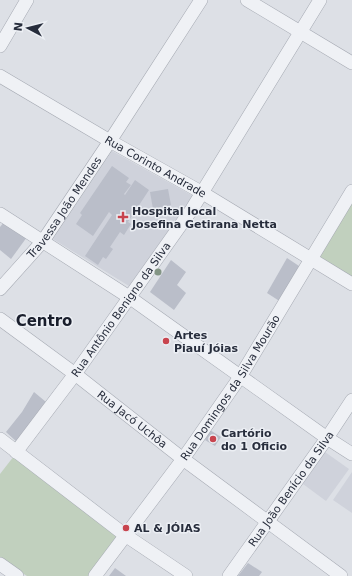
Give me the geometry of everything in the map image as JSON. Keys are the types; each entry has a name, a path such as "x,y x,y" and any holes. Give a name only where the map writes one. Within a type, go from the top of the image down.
{"street":[{"path":"0,46 26,0"},
{"name":"Travessa João Mendes","path":"0,289 42,241 110,141 200,0"},
{"path":"247,0 352,63"},
{"name":"Rua Antônio Benigno da Silva","path":"16,452 75,374 192,209 201,192 320,0"},
{"name":"Rua Corinto Andrade","path":"0,76 110,141 201,192 352,284"},
{"name":"Rua Domingos da Silva Mourão","path":"95,576 182,459 240,377 352,191"},
{"path":"0,214 129,297 326,438 352,454"},
{"name":"Rua Jacó Uchôa","path":"0,319 75,374 182,459 341,576"},
{"name":"Rua João Benício da Silva","path":"230,576 352,400"},
{"path":"0,439 125,535 186,576"},
{"path":"0,564 17,576"}],"shaded area":[{"name":"Hospital local Josefina Getirana Netta","path":"112,151 193,196 129,286 53,239"},
{"path":"325,452 349,469 326,501 303,484"},
{"path":"352,472 352,513 333,500"}],"green space":[{"path":"352,200 352,283 315,262"},
{"path":"14,456 120,536 90,576 27,576 0,558 0,474"}],"building":[{"path":"112,166 129,178 126,182 131,185 124,194 125,195 135,180 149,190 128,222 131,224 124,235 120,232 110,247 113,249 106,259 103,257 98,265 85,256 112,215 109,212 93,236 76,224 82,215 80,213"},
{"path":"168,189 171,205 153,209 150,192"},
{"path":"4,222 27,237 11,259 0,250 0,227"},
{"path":"287,258 302,268 281,302 267,293"},
{"path":"171,260 186,272 177,285 186,293 174,310 150,292"},
{"path":"34,392 46,402 18,443 6,432 22,412"},
{"name":"Cartório do 1 Oficio","path":"210,430 221,437 215,446 205,440"},
{"path":"248,563 262,572 259,576 238,576"},
{"path":"115,568 126,576 109,576"}],"place":[{"name":"Hospital local Josefina Getirana Netta","path":"123,217"},
{"name":"Artes Piauí Jóias","path":"166,341"},
{"name":"Cartório do 1 Oficio","path":"213,439"},
{"name":"AL & JÓIAS","path":"126,528"}],"district":[{"name":"Centro","path":"44,321"}]}
